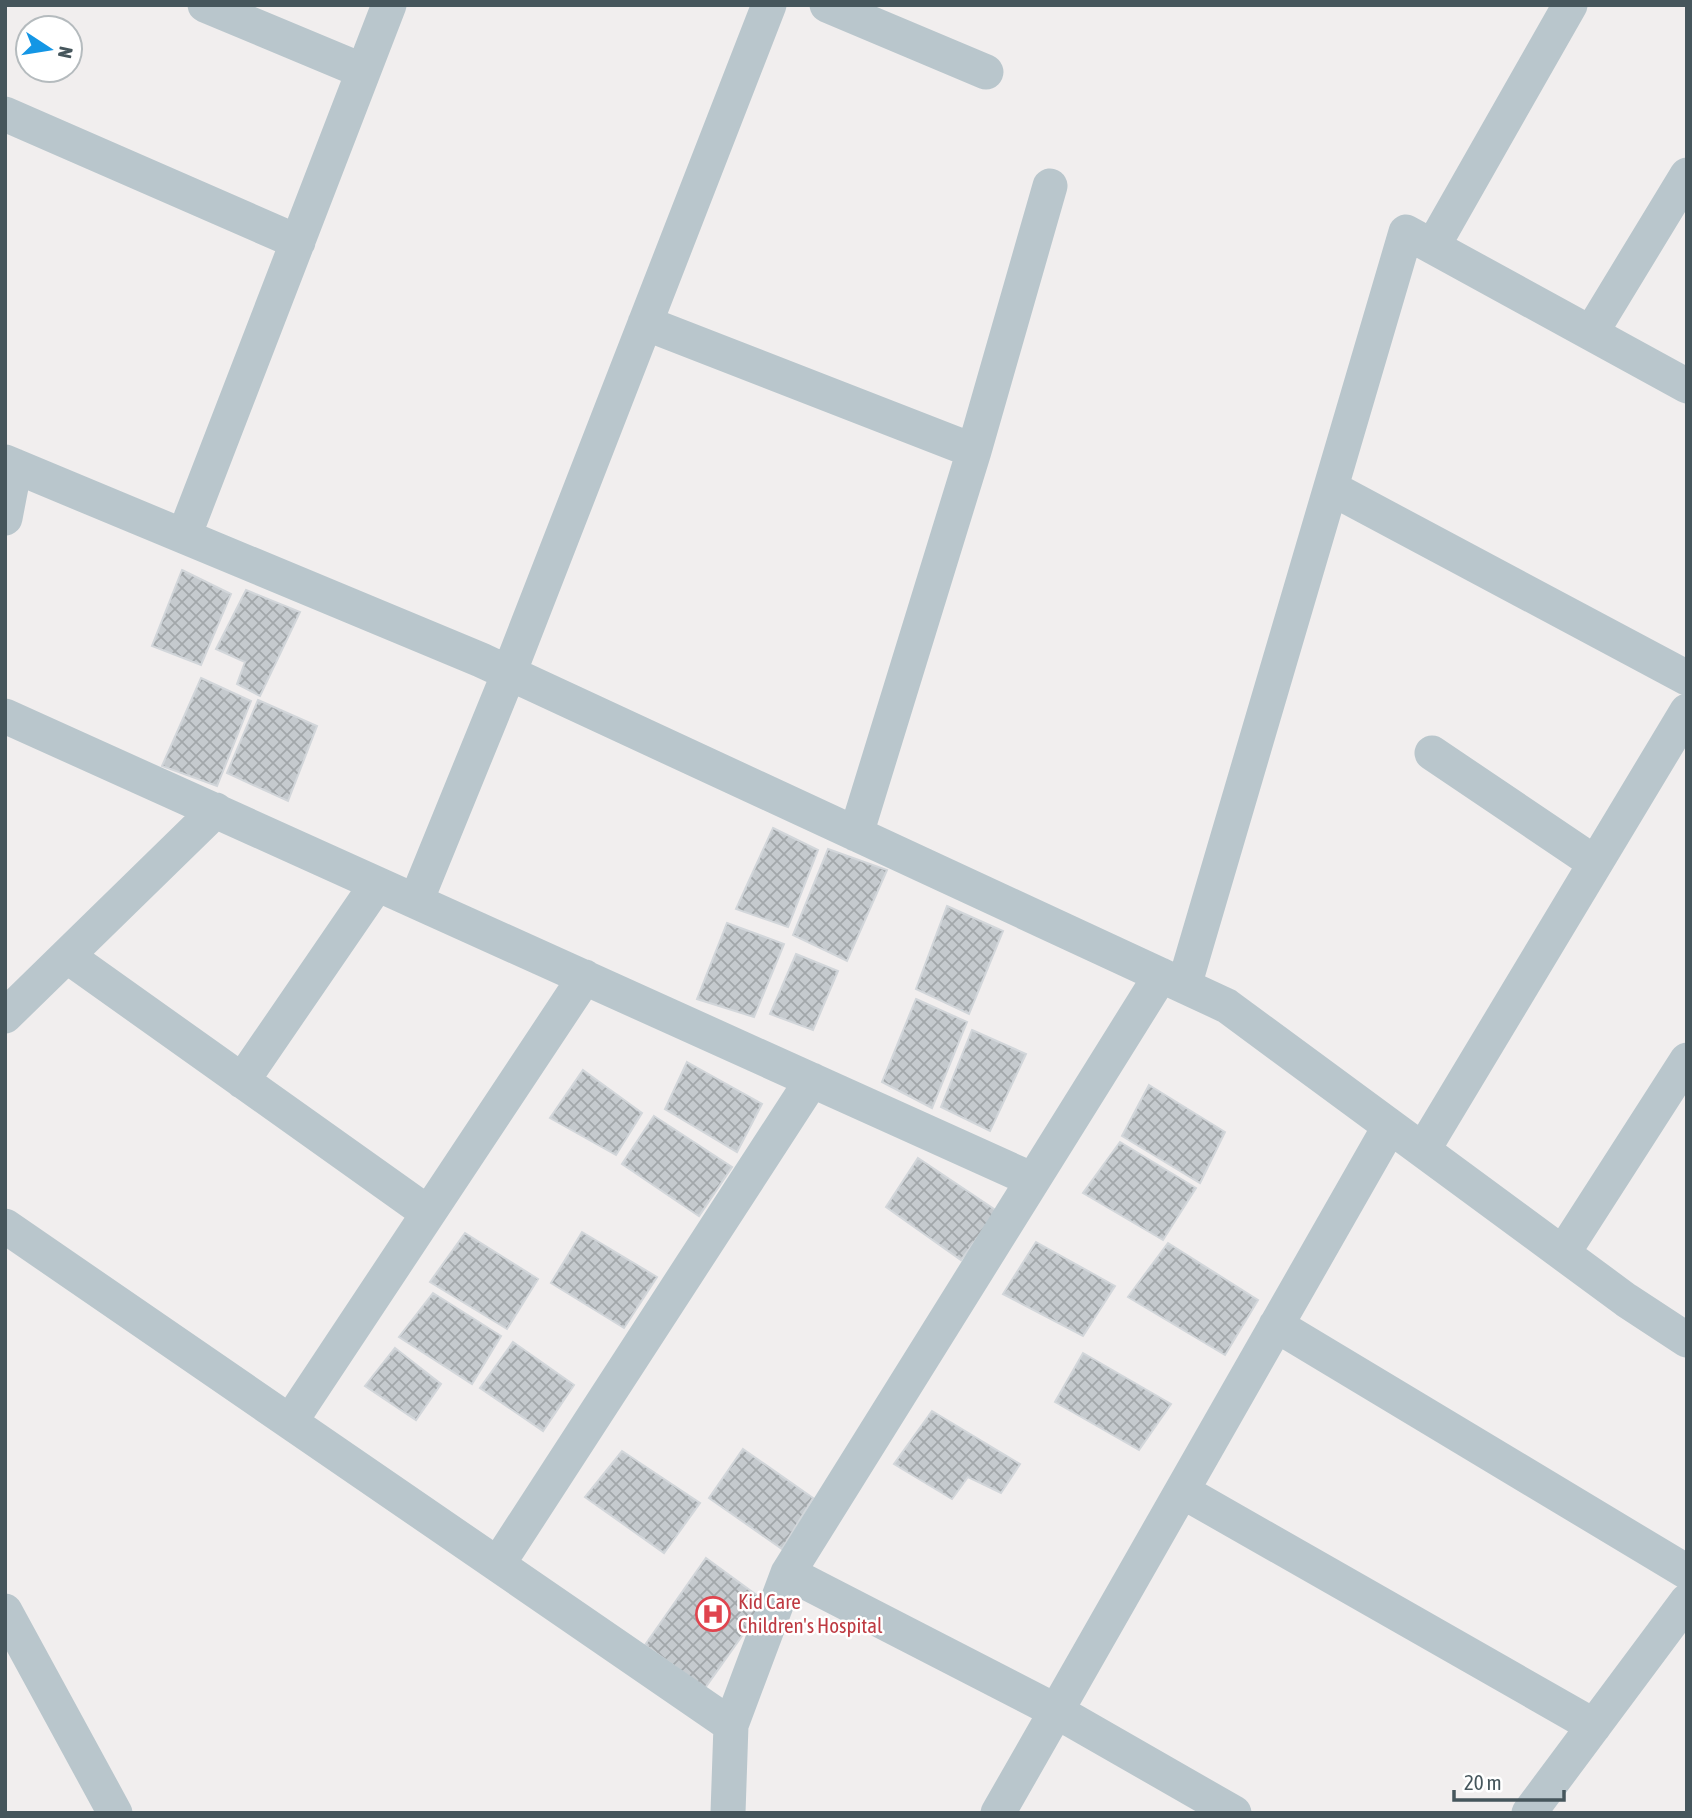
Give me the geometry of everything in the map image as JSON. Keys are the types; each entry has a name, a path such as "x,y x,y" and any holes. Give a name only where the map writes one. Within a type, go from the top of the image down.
{"street":[{"path":"205,5 363,71"},
{"path":"184,536 389,5"},
{"path":"416,901 509,673 769,5"},
{"path":"827,5 986,72"},
{"path":"1433,246 1570,5"},
{"path":"5,114 298,242"},
{"path":"1591,333 1687,175"},
{"path":"856,834 974,452 1051,186"},
{"path":"728,1813 732,1725 788,1573 1033,1180 1172,980 1331,488 1406,232 1687,386"},
{"path":"645,323 974,452"},
{"path":"5,518 10,464 509,673 1227,1006 1563,1253 1687,1340"},
{"path":"1331,488 1687,678"},
{"path":"1423,1150 1687,710"},
{"path":"5,716 1033,1180"},
{"path":"1432,753 1595,863"},
{"path":"5,1016 216,810"},
{"path":"242,1080 377,884"},
{"path":"67,956 429,1213"},
{"path":"290,1422 585,977"},
{"path":"1563,1253 1687,1060"},
{"path":"498,1564 813,1080"},
{"path":"998,1813 1390,1126"},
{"path":"5,1226 732,1725"},
{"path":"1276,1325 1687,1572"},
{"path":"1182,1490 1594,1726"},
{"path":"788,1573 1056,1711 1234,1813"},
{"path":"1529,1813 1687,1601"},
{"path":"5,1611 115,1813"}],"building":[{"path":"182,570 231,594 201,665 152,646"},
{"path":"246,590 300,612 260,696 237,684 245,662 216,649"},
{"path":"201,678 251,701 217,786 162,766"},
{"path":"258,700 317,726 288,801 227,773"},
{"path":"773,828 818,850 788,927 736,909"},
{"path":"828,849 887,870 847,961 793,935"},
{"path":"947,906 1003,931 969,1014 916,989"},
{"path":"727,923 784,944 754,1017 697,999"},
{"path":"796,954 838,971 813,1030 770,1014"},
{"path":"916,999 967,1022 932,1108 882,1082"},
{"path":"972,1030 1026,1054 990,1131 941,1107"},
{"path":"687,1062 762,1104 737,1152 665,1109"},
{"path":"583,1070 642,1113 616,1155 550,1118"},
{"path":"1149,1085 1225,1132 1200,1183 1122,1136"},
{"path":"654,1116 732,1167 699,1216 622,1164"},
{"path":"1120,1142 1196,1188 1163,1240 1083,1193"},
{"path":"918,1158 997,1211 961,1260 886,1207"},
{"path":"582,1232 657,1277 624,1328 551,1283"},
{"path":"465,1233 538,1279 507,1329 430,1282"},
{"path":"1036,1242 1115,1286 1083,1336 1003,1294"},
{"path":"1168,1243 1258,1300 1225,1355 1128,1297"},
{"path":"433,1293 501,1336 472,1384 399,1337"},
{"path":"513,1342 574,1385 543,1431 480,1388"},
{"path":"395,1348 441,1384 416,1420 365,1386"},
{"path":"1083,1353 1171,1404 1139,1450 1055,1402"},
{"path":"932,1411 1020,1464 1001,1493 968,1477 952,1499 894,1464"},
{"path":"743,1449 813,1498 782,1549 709,1498"},
{"path":"622,1451 700,1503 664,1553 585,1497"},
{"path":"706,1558 766,1602 705,1688 645,1645"}],"place":[{"name":"Kid Care Children's Hospital","path":"713,1614"}]}
